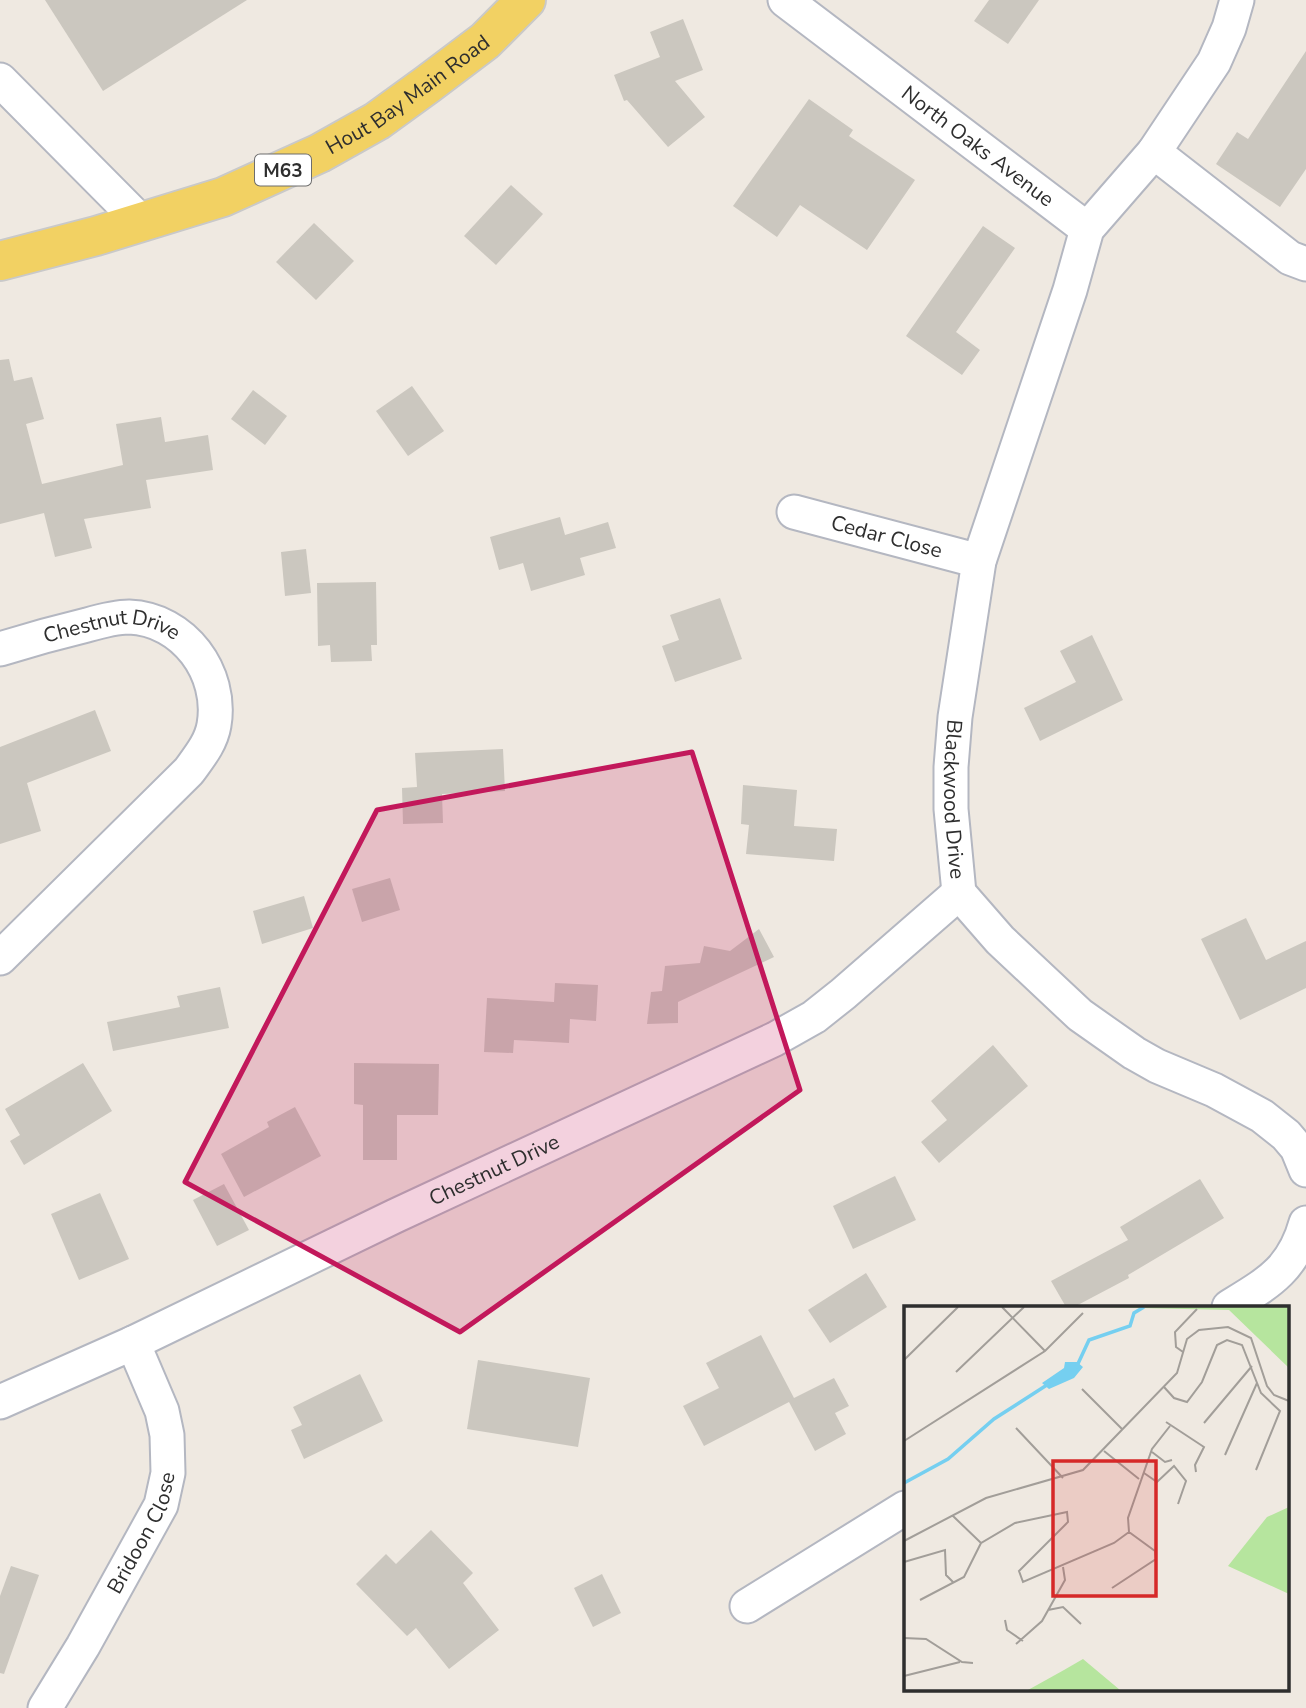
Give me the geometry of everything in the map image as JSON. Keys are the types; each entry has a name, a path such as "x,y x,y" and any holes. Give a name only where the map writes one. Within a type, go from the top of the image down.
{"main road":[{"name":"Hout Bay Main Road","path":"0,261 223,197 320,153 377,121 485,41 526,0"}],"street":[{"name":"North Oaks Avenue","path":"785,0 1087,229"},
{"path":"1087,229 1154,152 1214,62 1229,28 1237,0"},
{"path":"0,80 141,222"},
{"path":"1154,152 1290,258 1306,264"},
{"name":"Blackwood Drive","path":"1087,229 1070,290 979,561 955,718 951,767 951,808 959,893 1000,940 1080,1015 1133,1053 1214,1090 1262,1116 1286,1135 1297,1148 1306,1170"},
{"name":"Cedar Close","path":"794,512 979,561"},
{"name":"Chestnut Drive","path":"0,649 107,620 130,617 159,623 187,641 205,666 214,688 216,709 214,727 205,749 189,771 0,958"},
{"name":"Chestnut Drive","path":"0,1402 133,1343 395,1216 775,1039 814,1017 843,994 959,893"},
{"path":"1231,1306 1273,1280 1289,1261 1302,1238 1306,1223"},
{"name":"Bridoon Close","path":"46,1708 161,1505 168,1473 167,1435 162,1412 133,1343"},
{"path":"747,1606 904,1509"}],"highlighted area":[{"path":"692,752 800,1090 460,1332 185,1182 377,810"}],"building":[{"path":"45,0 247,0 103,91"},
{"path":"989,0 1039,0 1008,44 974,21"},
{"path":"683,19 703,70 675,81 705,117 668,147 627,100 624,101 614,75 660,57 650,32"},
{"path":"1306,51 1306,169 1280,207 1216,164 1237,132 1248,139"},
{"path":"809,99 853,130 849,136 915,180 867,250 800,205 777,237 733,206"},
{"path":"511,185 543,214 496,265 464,236"},
{"path":"314,223 354,261 316,300 276,262"},
{"path":"983,226 1015,248 956,332 980,350 962,375 906,336"},
{"path":"9,359 14,381 32,377 44,419 26,424 42,484 123,465 116,424 161,417 165,442 208,435 213,470 146,480 151,508 84,519 92,548 55,557 44,513 0,524 0,360"},
{"path":"412,386 444,431 408,456 376,411"},
{"path":"253,390 287,416 265,445 231,419"},
{"path":"560,517 565,535 608,522 616,548 580,558 585,575 531,591 523,563 499,570 490,537"},
{"path":"306,549 311,593 285,596 281,552"},
{"path":"376,582 377,645 371,645 372,661 331,662 330,645 318,646 317,583"},
{"path":"720,598 742,659 675,682 662,646 679,640 670,615"},
{"path":"1092,635 1123,700 1040,741 1024,708 1076,682 1060,651"},
{"path":"95,710 111,751 27,783 41,831 0,844 0,747"},
{"path":"503,749 505,791 442,794 443,823 403,824 402,788 417,787 415,753"},
{"path":"743,785 797,790 794,826 837,829 834,861 746,854 749,825 741,824"},
{"path":"390,878 400,910 362,922 352,889"},
{"path":"304,896 313,928 262,944 253,911"},
{"path":"1246,918 1266,960 1306,941 1306,988 1240,1020 1201,939"},
{"path":"759,929 774,957 678,1002 678,1023 647,1024 651,992 662,991 665,966 700,963 704,946 730,951"},
{"path":"555,983 598,985 596,1021 570,1019 569,1043 514,1040 513,1053 484,1052 487,998 554,1002"},
{"path":"220,987 229,1028 113,1051 107,1022 180,1007 177,996"},
{"path":"993,1045 1028,1086 939,1163 921,1142 947,1120 931,1101"},
{"path":"83,1063 112,1111 24,1165 10,1141 20,1135 5,1109"},
{"path":"354,1063 439,1064 438,1115 397,1115 397,1160 363,1160 363,1105 354,1104"},
{"path":"295,1107 321,1156 244,1197 221,1154 269,1127 267,1122"},
{"path":"895,1176 916,1220 853,1249 833,1206"},
{"path":"1200,1179 1224,1218 1128,1275 1129,1278 1076,1306 1065,1306 1051,1281 1128,1240 1120,1227"},
{"path":"224,1184 249,1230 217,1246 193,1200"},
{"path":"100,1193 129,1259 79,1280 51,1214"},
{"path":"866,1273 887,1307 830,1343 808,1310"},
{"path":"761,1335 794,1398 834,1378 849,1406 835,1413 846,1434 815,1451 789,1402 704,1446 683,1406 719,1388 706,1363"},
{"path":"478,1360 590,1378 578,1447 467,1429"},
{"path":"360,1374 383,1421 304,1459 291,1430 302,1425 293,1407"},
{"path":"431,1530 473,1573 463,1583 499,1630 449,1669 416,1628 407,1636 356,1584 386,1554 396,1564"},
{"path":"11,1566 39,1575 4,1674 0,1673 0,1596"},
{"path":"602,1574 621,1613 593,1627 574,1588"}]}
